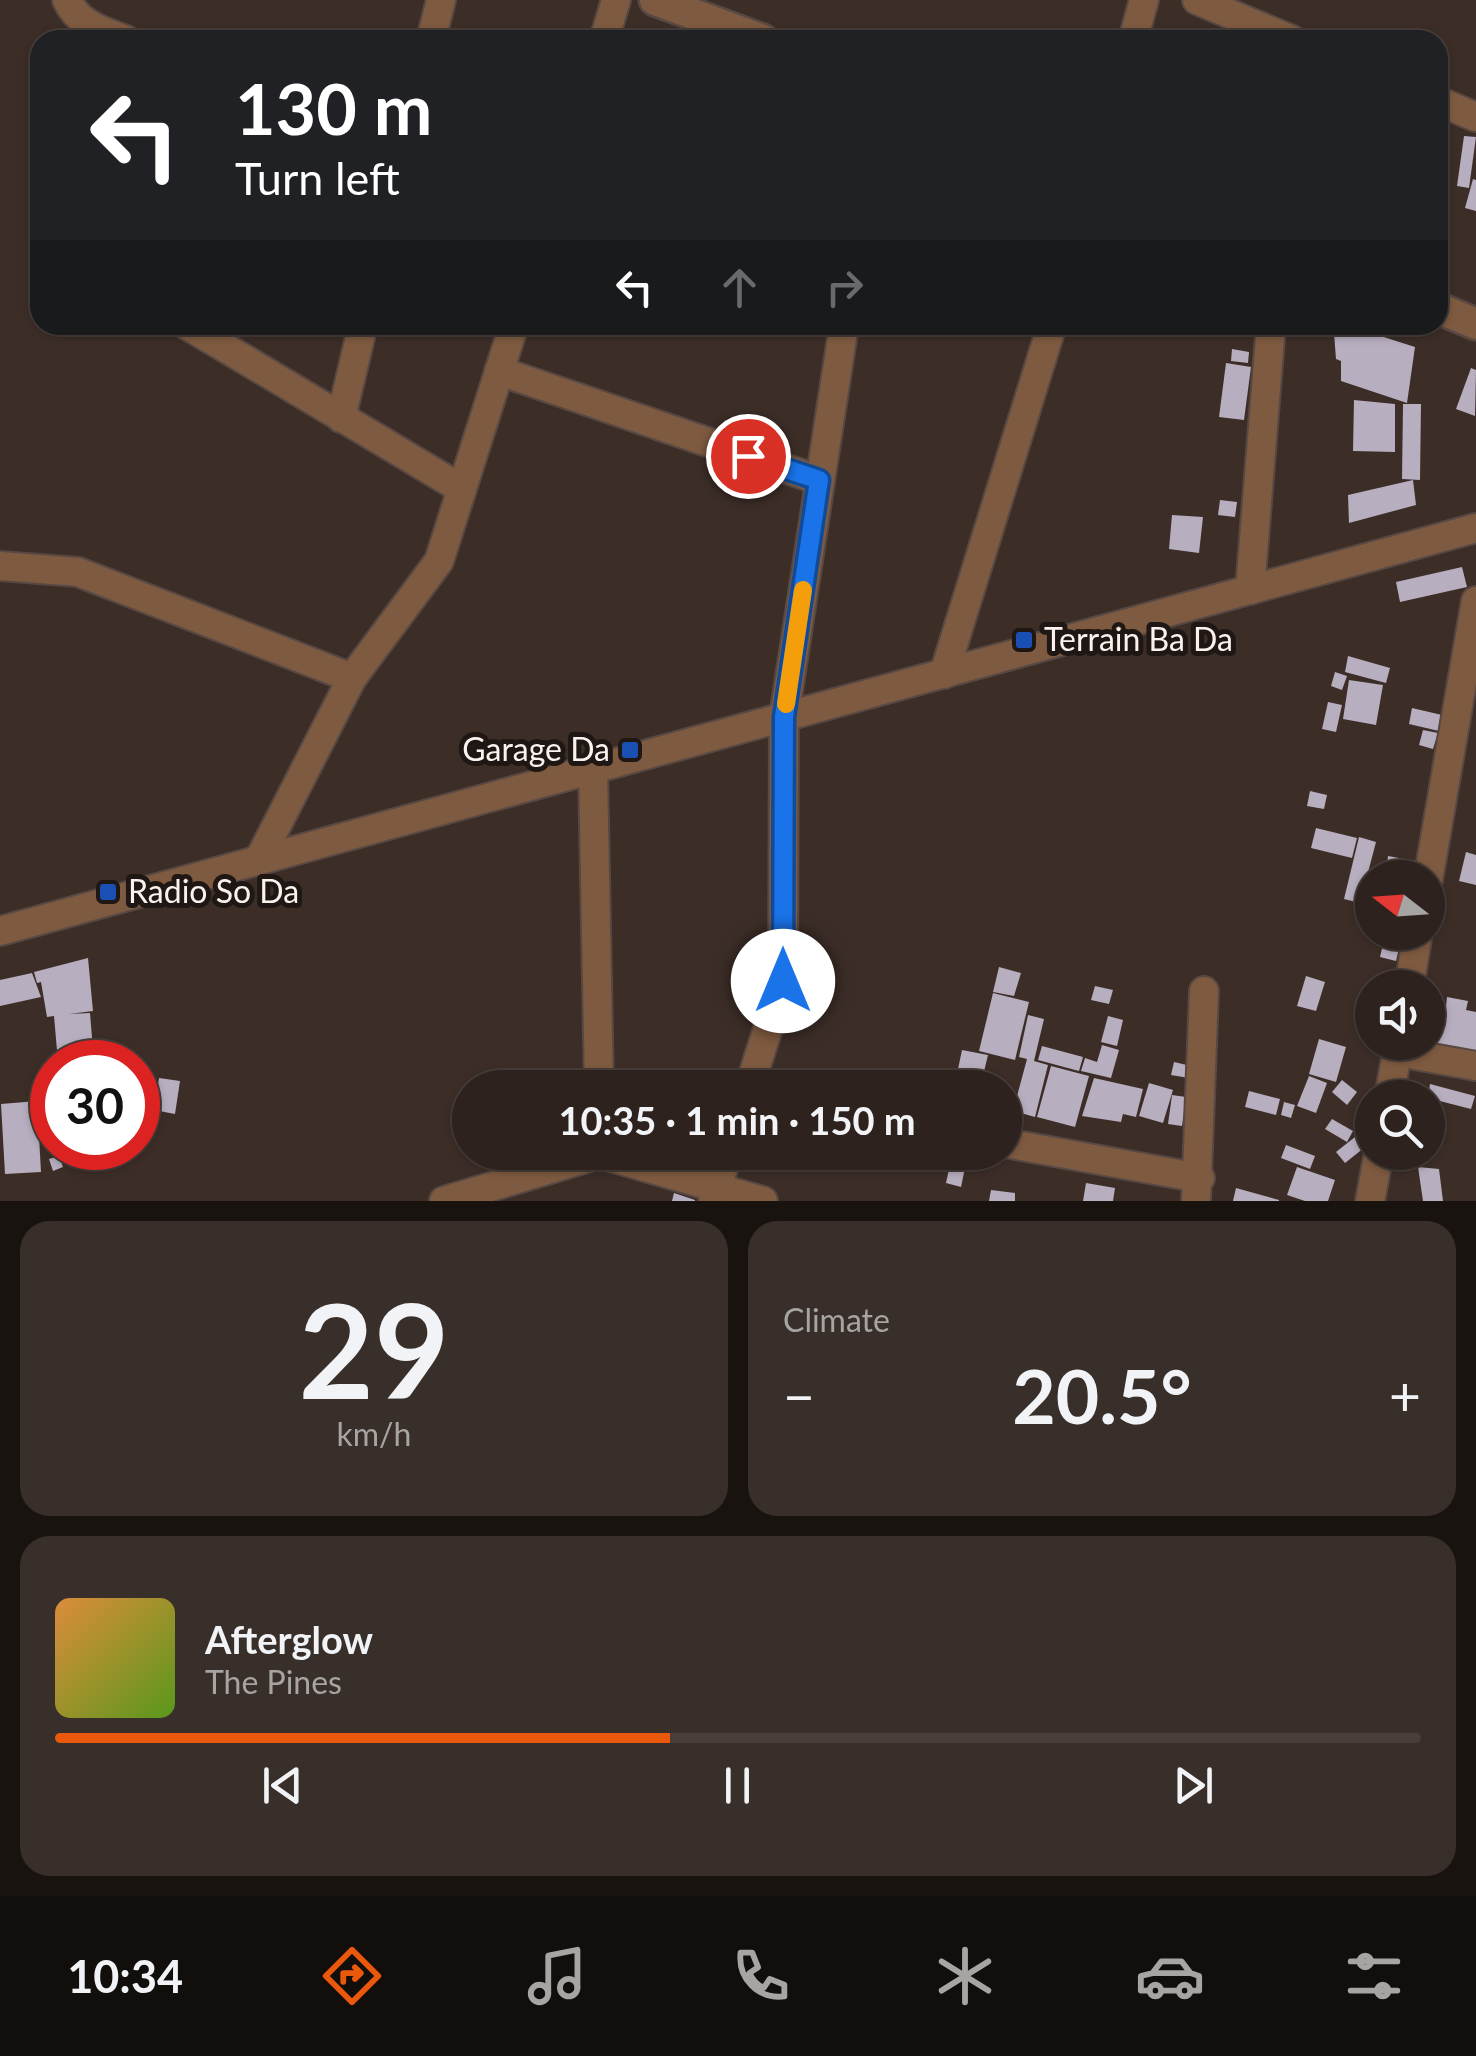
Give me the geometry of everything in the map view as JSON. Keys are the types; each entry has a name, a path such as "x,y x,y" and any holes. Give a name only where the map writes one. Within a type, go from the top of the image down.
{"street":[{"path":"67,0 74,15 100,30"},
{"path":"433,30 441,0"},
{"path":"607,30 616,0"},
{"path":"655,0 736,30"},
{"path":"1136,30 1144,0"},
{"path":"1197,0 1268,30"},
{"path":"1448,105 1476,117"},
{"path":"1448,311 1475,318"},
{"path":"204,335 462,489"},
{"path":"341,418 360,335"},
{"path":"260,860 352,678 439,562 511,335"},
{"path":"755,1070 783,981 784,717 842,335"},
{"path":"944,674 1049,335"},
{"path":"1250,590 1271,335"},
{"path":"499,372 819,480"},
{"path":"0,932 1476,528"},
{"path":"0,566 78,572 352,678"},
{"path":"1431,860 1476,601"},
{"path":"593,769 599,1070"},
{"path":"1022,1147 1198,1190 1204,991"},
{"path":"1445,1058 1476,1066"},
{"path":"444,1201 545,1170"},
{"path":"648,1170 716,1194 763,1201"},
{"path":"1370,1201 1376,1170"}],"building":[{"path":"1464,136 1476,137 1469,188 1457,186"},
{"path":"1473,179 1476,180 1476,211 1465,208"},
{"path":"1334,335 1377,335 1415,347 1407,403 1341,381 1341,361 1336,359"},
{"path":"1232,349 1249,352 1248,363 1231,361"},
{"path":"1226,363 1251,367 1244,420 1219,417"},
{"path":"1471,368 1476,370 1475,416 1456,409"},
{"path":"1354,400 1395,404 1395,452 1353,451"},
{"path":"1403,404 1421,404 1420,480 1402,479"},
{"path":"1413,480 1416,505 1349,523 1348,495"},
{"path":"1220,500 1237,502 1235,517 1218,515"},
{"path":"1172,515 1203,517 1199,553 1169,549"},
{"path":"1462,567 1467,587 1400,602 1396,582"},
{"path":"1348,656 1390,668 1386,683 1345,672"},
{"path":"1335,672 1347,676 1342,690 1331,686"},
{"path":"1349,680 1383,685 1376,725 1343,719"},
{"path":"1328,702 1342,705 1336,732 1322,729"},
{"path":"1412,708 1442,715 1439,731 1409,724"},
{"path":"1423,730 1438,733 1433,749 1419,745"},
{"path":"1310,791 1327,795 1324,809 1307,806"},
{"path":"1316,828 1357,838 1352,858 1311,848"},
{"path":"1359,837 1376,842 1371,860 1355,860 1355,902 1344,899"},
{"path":"1466,852 1476,855 1476,885 1459,881"},
{"path":"1382,950 1399,950 1396,961 1380,957"},
{"path":"88,958 93,1011 69,1014 90,1013 92,1040 56,1040 54,1016 47,1017 41,982 37,983 34,972"},
{"path":"999,967 1021,973 1014,996 993,992"},
{"path":"32,973 41,997 0,1006 0,980"},
{"path":"1306,976 1325,982 1316,1011 1297,1006"},
{"path":"1095,986 1113,990 1109,1004 1091,1000"},
{"path":"993,993 1029,1002 1015,1060 979,1051"},
{"path":"1447,997 1468,1001 1466,1010 1476,1012 1476,1055 1445,1049"},
{"path":"1028,1015 1044,1019 1034,1061 1048,1065 1035,1117 1022,1113 1022,1078 1027,1059 1019,1057"},
{"path":"1108,1016 1123,1020 1117,1046 1101,1042"},
{"path":"1319,1039 1346,1047 1336,1082 1309,1074"},
{"path":"1102,1045 1119,1050 1111,1078 1081,1071 1085,1058 1097,1062"},
{"path":"1042,1046 1083,1057 1079,1071 1038,1060"},
{"path":"962,1050 988,1055 984,1070 958,1070"},
{"path":"1174,1062 1191,1066 1189,1078 1171,1075"},
{"path":"1051,1066 1089,1076 1075,1127 1037,1117"},
{"path":"1309,1076 1327,1083 1316,1113 1297,1106"},
{"path":"160,1078 180,1081 175,1114 160,1111"},
{"path":"1094,1078 1143,1089 1136,1117 1123,1114 1121,1122 1082,1116"},
{"path":"1342,1080 1355,1095 1347,1105 1332,1092"},
{"path":"1149,1083 1173,1090 1163,1123 1139,1116"},
{"path":"1445,1088 1475,1096 1471,1109 1445,1102"},
{"path":"1249,1091 1280,1099 1276,1115 1245,1107"},
{"path":"1172,1095 1186,1097 1182,1126 1168,1124"},
{"path":"30,1102 30,1170 41,1172 5,1174 1,1104"},
{"path":"1284,1102 1295,1105 1291,1118 1281,1115"},
{"path":"1332,1119 1353,1131 1347,1142 1325,1129"},
{"path":"1355,1137 1355,1155 1345,1163 1336,1152"},
{"path":"1286,1145 1315,1156 1310,1169 1281,1158"},
{"path":"1297,1167 1335,1180 1328,1201 1305,1201 1287,1195"},
{"path":"949,1170 965,1170 961,1187 946,1183"},
{"path":"1418,1170 1439,1170 1443,1201 1423,1201"},
{"path":"1086,1183 1115,1188 1113,1201 1083,1201"},
{"path":"1236,1188 1279,1200 1279,1201 1233,1201"},
{"path":"991,1190 1015,1193 1015,1201 989,1201"},
{"path":"674,1193 695,1200 695,1201 672,1201"}],"slow traffic":[{"path":"786,704 803,590"}],"place":[{"name":"Terrain Ba Da","path":"1024,640"},
{"name":"Garage Da","path":"630,750"},
{"name":"Radio So Da","path":"108,892"}],"route":[{"path":"748,456 819,480 784,717 783,981"}]}
